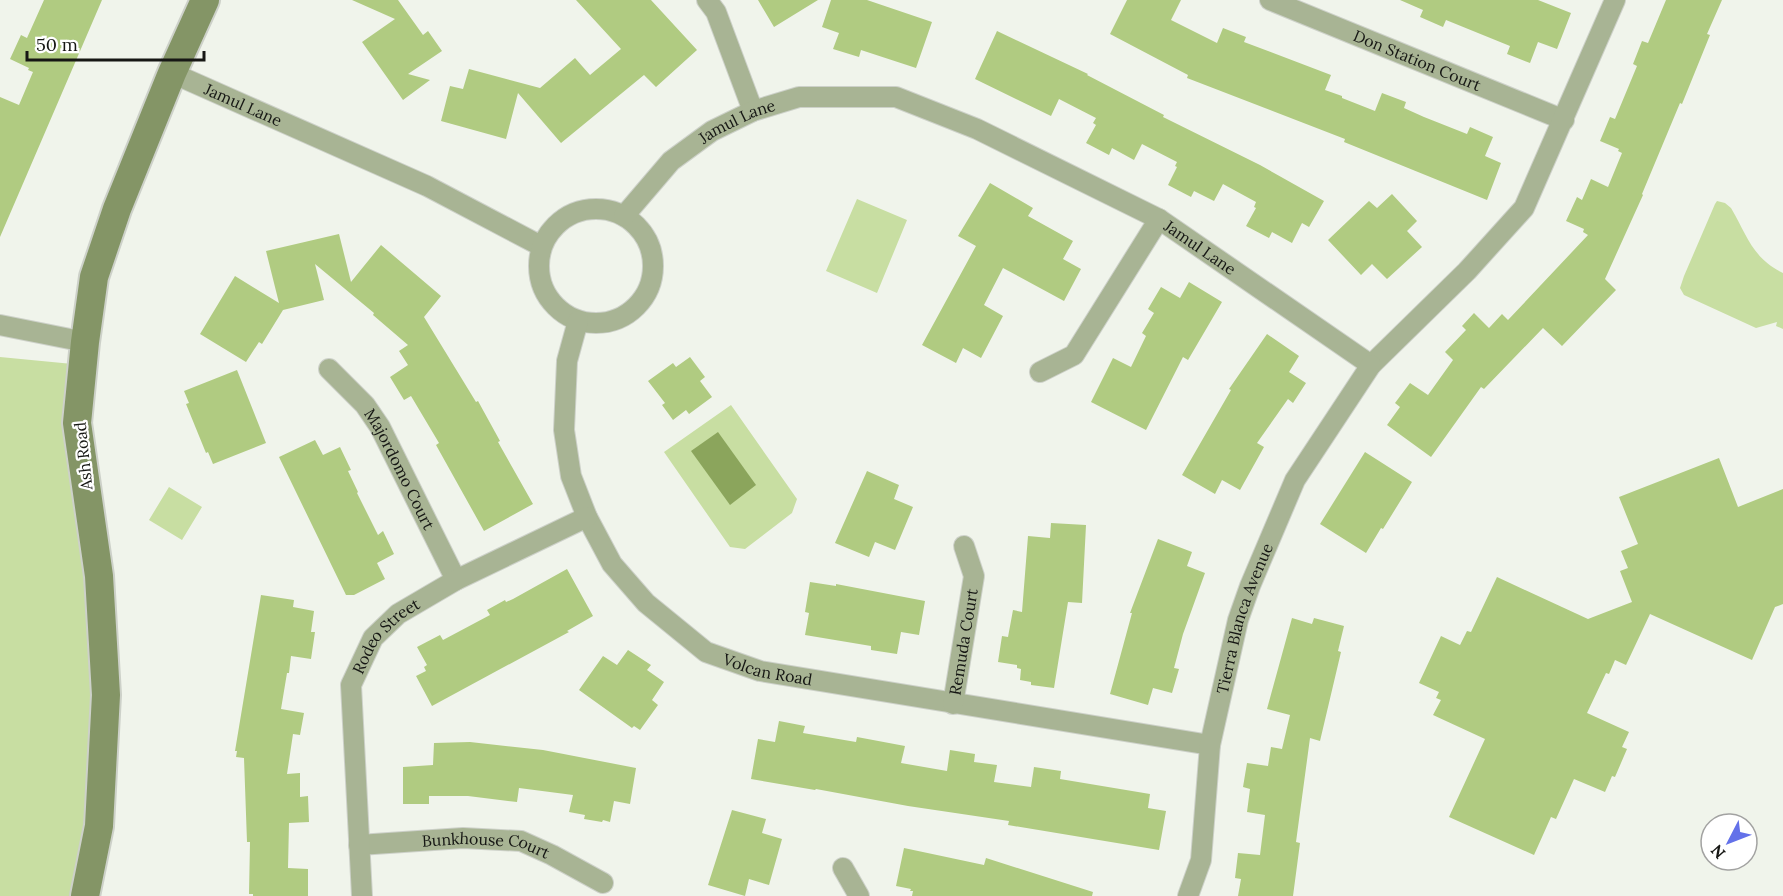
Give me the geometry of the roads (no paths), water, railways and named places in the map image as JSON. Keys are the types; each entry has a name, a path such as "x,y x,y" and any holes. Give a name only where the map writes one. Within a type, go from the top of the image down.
{"main road":[{"name":"Ash Road","path":"85,896 99,826 106,695 99,576 77,423 85,342 94,277 117,209 172,73 205,0"}],"street":[{"path":"707,0 716,12 753,111"},
{"name":"Don Station Court","path":"1270,0 1564,120"},
{"path":"1371,365 1467,271 1524,208 1615,0"},
{"name":"Jamul Lane","path":"172,73 427,186 541,246"},
{"name":"Jamul Lane","path":"624,216 672,161 712,130 753,111 799,97 896,97 977,129 1159,219 1371,365"},
{"path":"585,209 606,209 624,216 639,228 649,244 654,262 652,281 644,298 632,312 615,321 597,324 578,321 562,312 549,299 540,283 538,264 541,246 551,229 567,216 585,209"},
{"path":"1040,372 1074,355 1159,219"},
{"name":"Volcan Road","path":"578,321 567,362 564,430 571,476 587,517 612,564 646,603 706,652 760,671 1210,745"},
{"path":"0,326 85,342"},
{"name":"Tierra Blanca Avenue","path":"1188,896 1201,860 1210,745 1238,620 1295,480 1371,365"},
{"name":"Majordomo Court","path":"329,369 365,405 380,427 456,580"},
{"name":"Rodeo Street","path":"362,896 351,685 373,638 398,614 456,580 587,517"},
{"name":"Remuda Court","path":"953,704 974,576 964,546"},
{"name":"Bunkhouse Court","path":"359,844 463,838 521,841 603,883"},
{"path":"843,868 860,896"}]}
